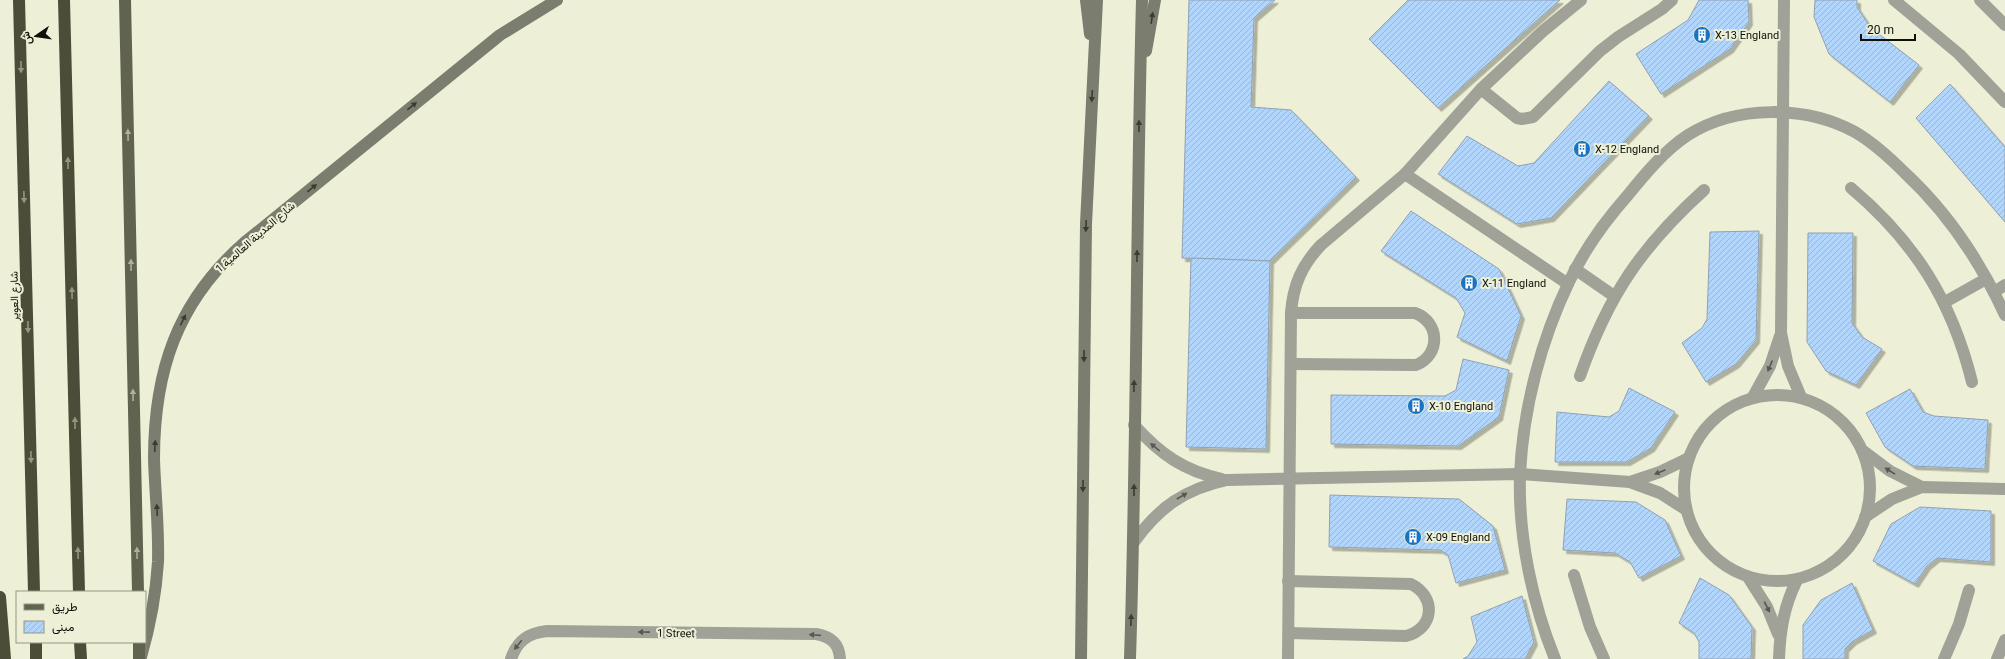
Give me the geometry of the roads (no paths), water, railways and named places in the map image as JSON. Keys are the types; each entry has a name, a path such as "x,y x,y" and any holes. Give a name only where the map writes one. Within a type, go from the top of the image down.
{"highway":[{"name":"شارع العوير","path":"19,0 34,591"},
{"path":"64,0 79,591"},
{"path":"0,597 5,659"},
{"path":"36,643 36,659"},
{"path":"80,643 81,659"}],"main road":[{"path":"125,0 138,591"},
{"path":"139,643 140,659"}],"street":[{"name":"شارع المدينة العالمية 1","path":"146,636 152,614 158,562 158,511 154,458 159,400 169,352 184,316 194,298 213,274 244,243 500,35 556,0"},
{"path":"1086,0 1095,57"},
{"path":"1081,659 1086,224 1097,0"},
{"path":"1130,659 1134,542 1134,425 1142,0"},
{"path":"1140,84 1155,0"},
{"path":"1288,659 1291,313 1295,285 1301,270 1310,257 1405,174 1481,89 1543,31 1581,0"},
{"path":"1481,89 1516,118 1522,119 1533,117 1600,51 1618,37 1662,9 1672,0"},
{"path":"1784,0 1781,333 1788,366 1801,397"},
{"path":"1894,0 1959,54 2005,102"},
{"path":"1980,0 2005,25"},
{"path":"1555,659 1539,612 1531,579 1521,510 1520,474 1524,441 1536,376 1556,313 1575,269 1614,211 1660,159 1686,136 1701,128 1731,118 1747,115 1783,112 1800,114 1836,123 1873,144 1908,175 1930,200 1968,249 1994,292 2005,315"},
{"path":"1405,174 1568,284"},
{"path":"1851,188 1887,220 1903,238 1931,278 1944,302 1961,341 1972,382"},
{"path":"1580,376 1592,341 1614,296 1656,237 1679,212 1704,190"},
{"path":"1575,269 1614,296"},
{"path":"1944,302 1986,279"},
{"path":"1994,292 2005,286"},
{"path":"1291,313 1415,313 1426,319 1430,324 1435,342 1430,354 1421,363 1416,365 1291,364"},
{"path":"1753,397 1770,366 1781,333"},
{"path":"1777,394 1801,397 1826,408 1847,426 1862,450 1869,479 1870,495 1865,517 1858,535 1850,545 1832,564 1815,574 1797,580 1772,582 1748,577 1732,570 1717,560 1702,545 1692,528 1686,509 1683,484 1688,459 1699,436 1715,417 1733,405 1753,397 1777,394"},
{"path":"1134,425 1148,441 1181,465 1200,474 1227,480"},
{"path":"1862,450 1890,472 1922,487"},
{"path":"1630,482 1660,472 1688,459"},
{"path":"1134,542 1153,518 1177,499 1204,485 1227,480 1520,474 1630,482 1660,493 1686,509"},
{"path":"1865,517 1892,499 1922,487 2005,489"},
{"path":"1574,575 1590,627 1604,659"},
{"path":"1748,577 1767,607 1779,639"},
{"path":"1779,659 1779,639 1784,608 1797,580"},
{"path":"1288,582 1411,584 1417,587 1426,597 1429,611 1424,625 1419,630 1406,636 1289,633"},
{"path":"1944,659 1959,624 1969,590"},
{"name":"1 Street","path":"511,659 514,650 527,635 547,631 816,634 826,636 834,641 839,649 840,659"},
{"path":"1997,659 2005,640"},
{"name":"شارع المدينة العالمية 1","path":"140,659 144,643"}],"place":[{"name":"X-13 England","path":"1702,35"},
{"name":"X-12 England","path":"1582,149"},
{"name":"X-11 England","path":"1469,283"},
{"name":"X-10 England","path":"1416,406"},
{"name":"X-09 England","path":"1413,537"}]}
